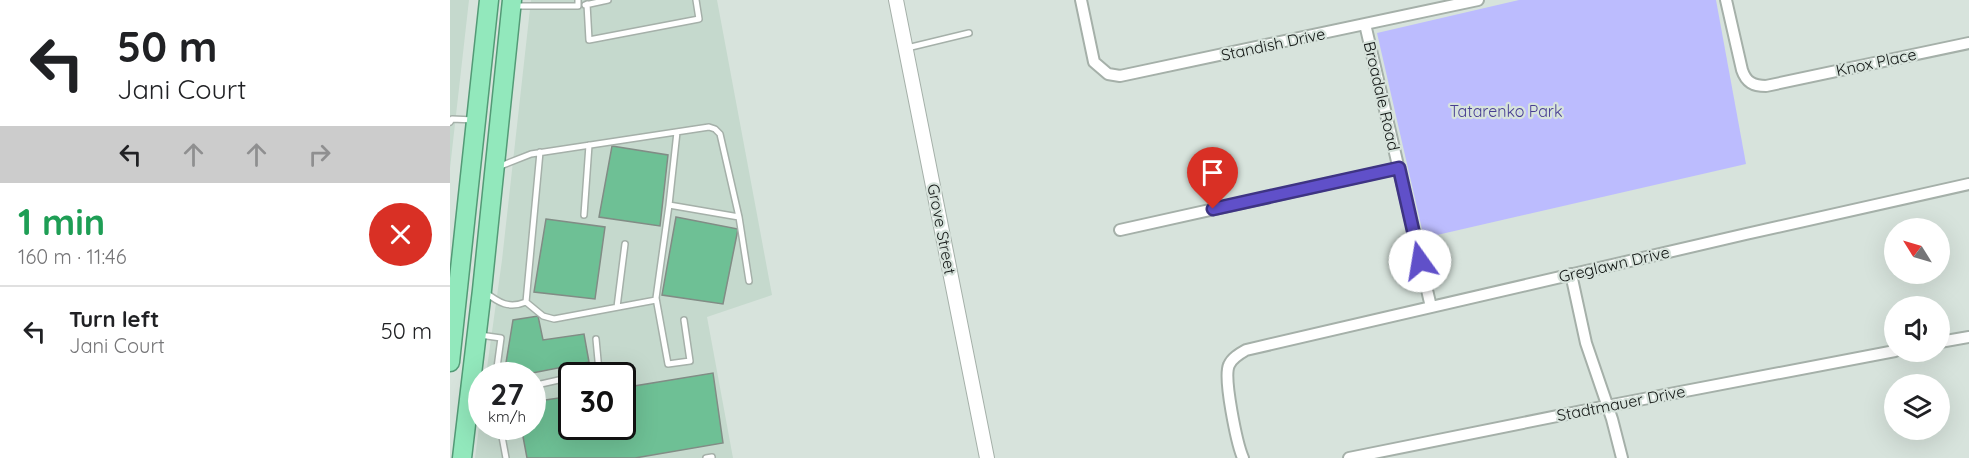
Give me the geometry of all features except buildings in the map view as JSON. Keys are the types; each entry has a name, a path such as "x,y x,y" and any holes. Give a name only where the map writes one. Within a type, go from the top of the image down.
{"highway":[{"path":"450,362 453,313 489,0"},
{"path":"462,458 472,399 512,3"}],"street":[{"name":"Grove Street","path":"896,0 987,458"},
{"name":"Standish Drive","path":"1081,0 1094,62 1113,75 1128,76 1478,0"},
{"name":"Knox Place","path":"1726,0 1745,78 1757,86 1766,87 1969,43"},
{"name":"Broadale Road","path":"1365,24 1431,307"},
{"path":"1120,230 1399,168"},
{"name":"Greglawn Drive","path":"1243,458 1238,443 1226,372 1233,359 1239,354 1260,347 1571,274 1969,184"},
{"path":"1571,274 1586,344 1622,458"},
{"path":"1950,340 1969,337"},
{"name":"Stadtmauer Drive","path":"1349,458 1884,353"}],"lane":[{"path":"512,3 587,4 608,0"},
{"path":"587,4 589,40 699,18 696,0"},
{"path":"906,48 969,33"},
{"path":"451,120 476,120"},
{"path":"494,169 540,152 708,127 715,129 720,134 739,217 749,281"},
{"path":"677,132 656,300 668,364 690,361 684,320"},
{"path":"584,215 589,145"},
{"path":"526,302 540,152"},
{"path":"669,205 739,217"},
{"path":"617,307 625,244"},
{"path":"482,290 498,303 505,305 516,306 526,302"},
{"path":"526,302 543,316 554,319 656,300"},
{"path":"477,335 501,338 498,362"},
{"path":"596,339 598,362"},
{"path":"503,440 506,458"}],"shaded area":[{"path":"450,0 469,0 450,168"},
{"path":"531,0 717,0 772,295 707,317 733,458 475,458 477,440 546,440 546,362 488,362 502,260"}],"green space":[{"name":"Tatarenko Park","path":"1519,0 1716,0 1746,164 1424,238 1377,33"}],"route":[{"path":"1213,209 1399,168 1420,261"}]}
